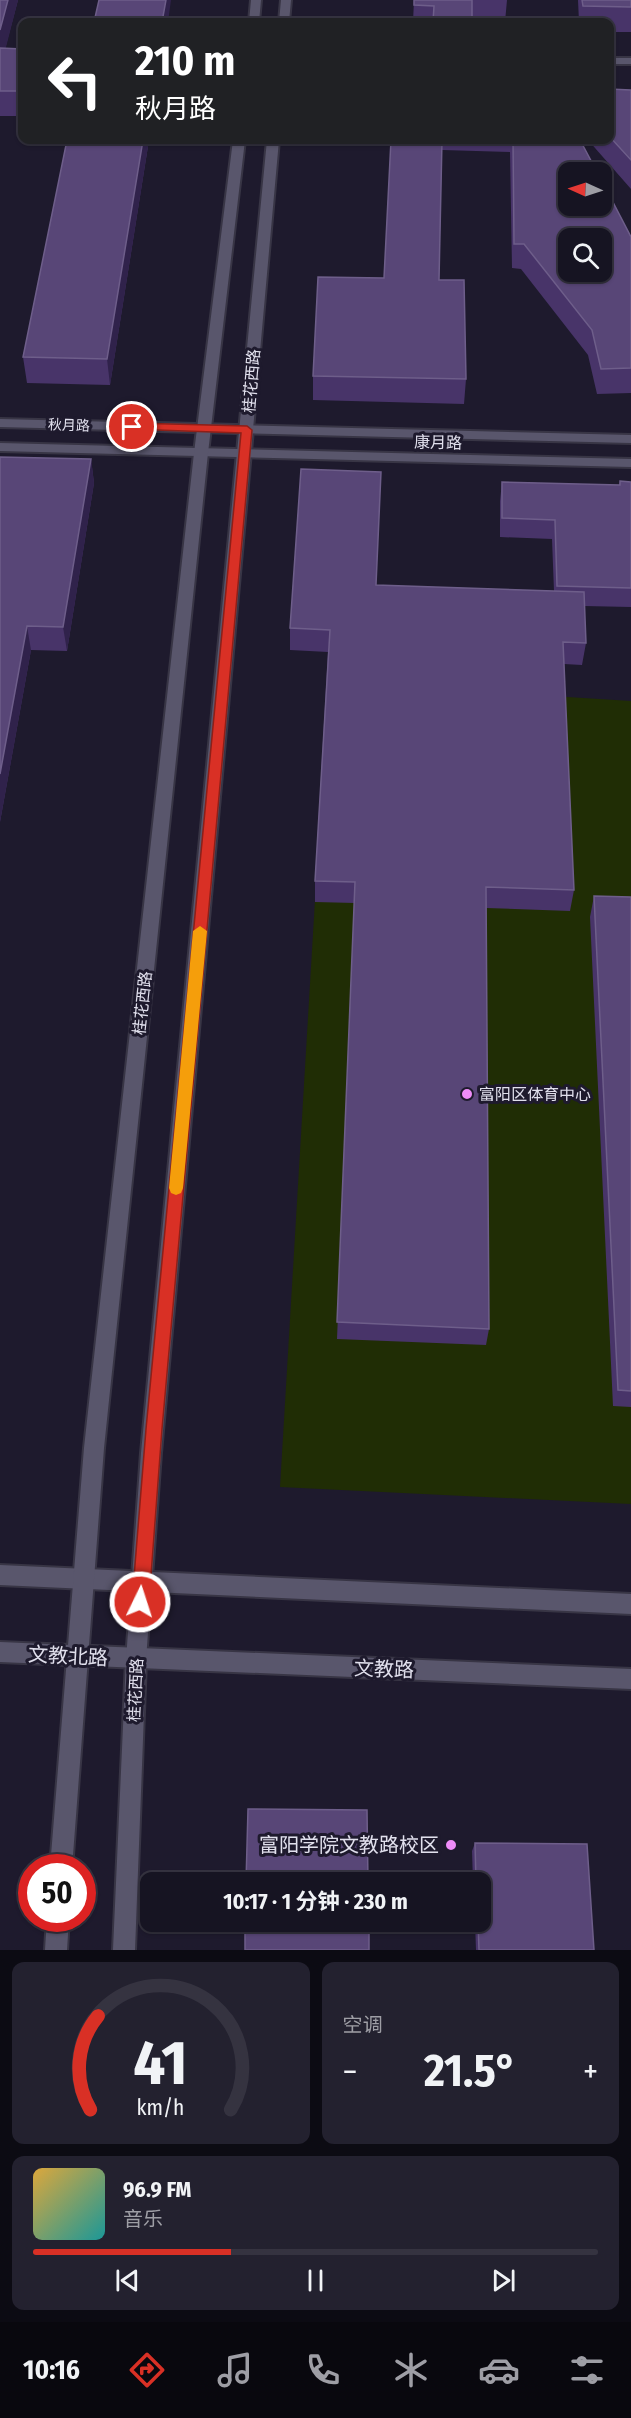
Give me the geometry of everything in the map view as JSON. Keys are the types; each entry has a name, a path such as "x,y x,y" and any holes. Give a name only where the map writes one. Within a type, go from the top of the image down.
{"main road":[{"path":"254,18 256,0"},
{"path":"284,18 286,0"},
{"path":"614,60 631,61"},
{"name":"桂花西路","path":"62,1854 95,1436 201,453 239,144"},
{"name":"桂花西路","path":"124,1950 141,1582 273,144"},
{"name":"秋月路","path":"0,423 247,430"},
{"name":"康月路","path":"247,430 631,439"},
{"name":"秋月路","path":"0,447 245,454"},
{"name":"康月路","path":"245,454 631,463"},
{"path":"0,1575 631,1604"},
{"name":"文教北路","path":"0,1653 76,1655 136,1660"},
{"name":"文教路","path":"136,1660 631,1679"},
{"path":"56,1950 57,1932"}],"green space":[{"name":"富阳区体育中心","path":"328,682 631,701 631,1504 280,1487"}],"building":[{"path":"0,0 8,0 0,30"},
{"path":"99,0 166,0 163,18 95,18"},
{"path":"414,0 472,0 472,18 433,18 434,6 414,5"},
{"path":"582,0 631,0 631,7 583,6"},
{"path":"0,48 18,49 18,91 0,91"},
{"path":"614,89 631,90 631,160 614,141"},
{"path":"66,144 142,144 107,359 23,357"},
{"path":"391,144 442,144 439,280 464,280 466,379 313,376 318,277 384,278"},
{"path":"513,144 582,144 592,162 558,162 558,216 612,216 612,200 631,237 631,368 601,369 592,330 524,244 514,244"},
{"path":"0,457 91,459 63,627 27,626 0,774"},
{"path":"301,469 381,472 376,585 584,592 586,643 563,642 574,890 486,887 489,1329 337,1322 355,882 315,881 330,630 290,628"},
{"path":"620,481 631,482 631,588 557,586 555,520 502,518 502,482 620,485"},
{"path":"594,896 631,897 631,1391 618,1390"},
{"path":"248,1809 367,1810 368,1872 246,1872"},
{"path":"475,1843 587,1844 594,1950 479,1950 478,1932 491,1932 491,1872 476,1872"},
{"path":"245,1932 369,1932 369,1950 245,1950"}],"slow traffic":[{"path":"176,1188 200,931"}],"place":[{"name":"富阳区体育中心","path":"467,1094"},
{"name":"富阳学院文教路校区","path":"451,1845"}],"route":[{"path":"132,427 247,430 140,1602"}]}
